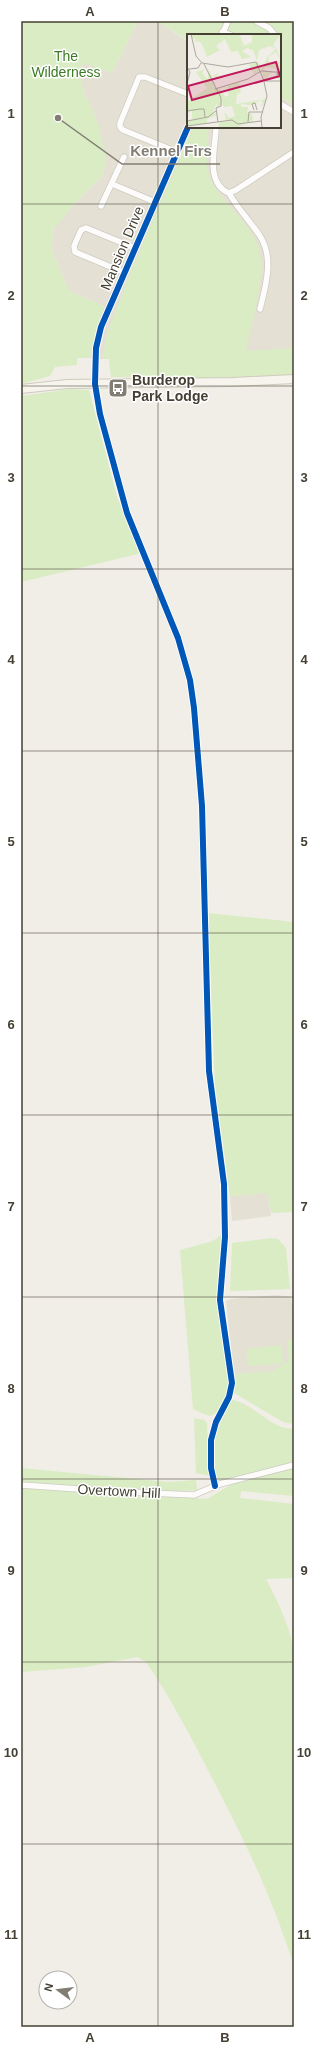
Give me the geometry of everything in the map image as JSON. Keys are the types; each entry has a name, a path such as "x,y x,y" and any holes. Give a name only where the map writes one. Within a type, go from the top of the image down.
{"main road":[{"path":"21,389 67,384 233,382 294,379"}],"street":[{"path":"222,33 228,21"},
{"path":"256,21 268,28 274,34"},
{"path":"177,152 123,130 120,123 139,76 187,94"},
{"path":"281,105 294,112"},
{"name":"Mansion Drive","path":"188,128 101,327 96,348 95,384 100,414 119,488 127,513 178,638 190,680 194,708 202,806 209,1072 224,1184 225,1243 220,1300 232,1383 229,1397 216,1422 211,1440 211,1473 215,1486"},
{"path":"216,128 213,167 217,181 223,189 229,192 259,235 267,253 266,280 260,309"},
{"path":"229,192 236,190 294,152"},
{"path":"101,206 124,157"},
{"path":"112,184 155,202"},
{"path":"125,273 75,252 74,246 80,230 86,228 135,248"},
{"name":"Overtown Hill","path":"21,1485 187,1495 198,1494 215,1486 294,1465"}],"shaded area":[{"path":"138,21 158,21 187,41 187,128 281,128 281,98 294,105 294,348 197,355 118,308 107,334 103,359 90,358 104,306 69,291 51,248 54,227 64,218 68,210 102,176 105,166 99,127 91,106 85,96 80,78 83,62 112,73"},
{"path":"268,1193 271,1216 232,1221 230,1196"},
{"path":"277,1295 291,1297 292,1305 294,1306 294,1370 234,1374 226,1301 230,1299"}],"green space":[{"name":"The Wilderness","path":"21,21 138,21 112,73 83,63 80,78 85,96 91,106 99,127 105,155 105,166 102,176 68,210 64,218 54,227 51,248 69,291 104,306 90,358 77,358 77,365 55,367 50,376 21,384"},
{"path":"158,21 294,21 294,105 281,98 281,34 187,34 187,40"},
{"path":"193,128 209,128 206,156 210,178 218,192 250,231 259,249 261,259 260,285 246,351 294,348 294,375 244,379 111,377 109,359 103,359 107,334 131,271"},
{"path":"71,389 89,390 117,497 142,553 21,582 21,396"},
{"path":"208,913 294,922 294,1212 271,1213 268,1193 230,1196 215,1086"},
{"path":"223,1234 218,1302 228,1365 228,1383 226,1398 220,1410 209,1416 193,1409 180,1250 213,1241"},
{"path":"271,1238 278,1239 286,1248 290,1289 230,1291 232,1243"},
{"path":"293,1338 293,1424 283,1422 234,1393 234,1374 274,1371 289,1360 287,1342"},
{"path":"282,1345 283,1363 248,1366 246,1349"},
{"path":"232,1400 248,1406 279,1426 294,1428 294,1496 241,1491 240,1498 294,1504 294,1578 266,1579 287,1624 294,1652 294,1967 268,1894 236,1824 181,1719 146,1662 137,1657 86,1667 21,1672 21,1468 168,1482 196,1480 197,1490 181,1491 181,1497 207,1499 229,1486 216,1477 196,1473 194,1418 204,1420 207,1423 208,1446 222,1415"}],"cycle path":[{"path":"188,128 101,327 96,348 95,384 100,414 127,513 178,638 190,680 194,708 202,806 209,1071 224,1184 225,1237 220,1300 232,1383 229,1397 216,1422 211,1440 211,1468 215,1486"}],"place":[{"name":"Kennel Firs","path":"58,118"},
{"name":"Burderop Park Lodge","path":"118,388"}]}
